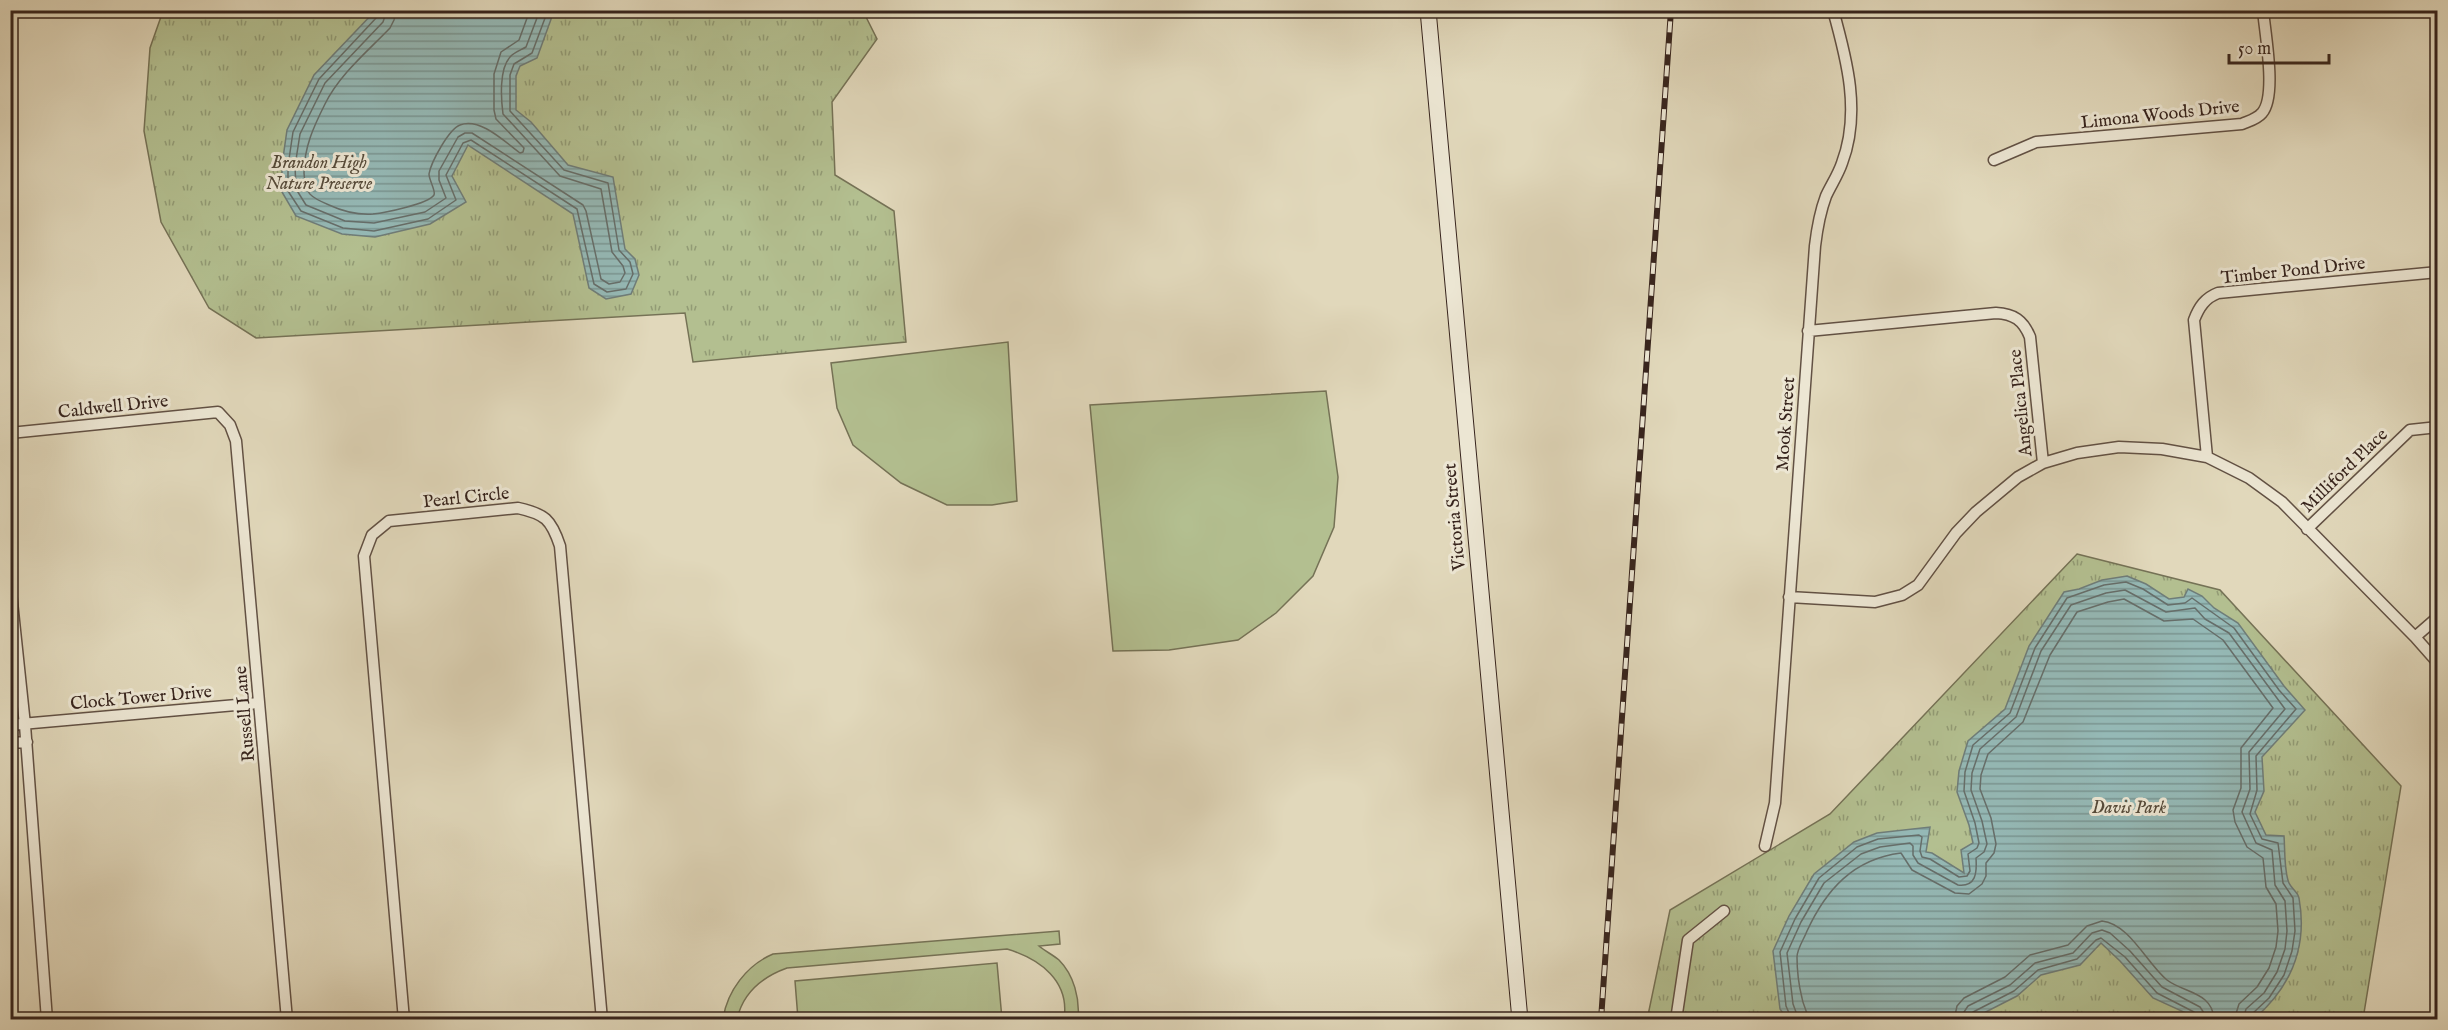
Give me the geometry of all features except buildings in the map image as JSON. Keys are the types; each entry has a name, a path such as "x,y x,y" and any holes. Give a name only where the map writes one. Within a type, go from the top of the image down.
{"street":[{"name":"Victoria Street","path":"1428,10 1520,1020"},
{"name":"Mook Street","path":"1765,846 1775,803 1808,331 1819,220 1825,198 1842,162 1851,125 1847,60 1833,10"},
{"name":"Limona Woods Drive","path":"1994,160 2036,142 2242,124 2253,120 2262,113 2268,103 2270,89 2263,10"},
{"name":"Timber Pond Drive","path":"2207,457 2194,320 2197,311 2209,297 2218,293 2438,272"},
{"name":"Angelica Place","path":"1789,597 1875,602 1902,595 1918,585 1956,533 1976,512 2018,477 2043,463 2030,337 2025,326 2017,317 1996,313 1808,331"},
{"name":"Caldwell Drive","path":"10,433 218,412"},
{"name":"Russell Lane","path":"218,412 230,425 236,441 287,1020"},
{"name":"Milliford Place","path":"2307,529 2410,430 2438,427"},
{"path":"2043,463 2077,453 2120,447 2162,448 2207,457 2248,478 2282,502 2438,663"},
{"name":"Pearl Circle","path":"404,1020 364,556 372,535 389,521 518,507 536,512 552,523 560,546 602,1020"},
{"path":"10,583 27,742 47,1020"},
{"path":"2415,637 2438,616"},
{"name":"Clock Tower Drive","path":"10,725 259,703"},
{"path":"10,743 27,742"},
{"path":"1676,1020 1689,940 1724,911"}],"green space":[{"name":"Brandon High Nature Preserve","path":"163,11 863,11 877,39 832,102 835,175 894,211 906,342 693,362 685,313 256,338 209,308 161,222 144,131 150,48"},
{"path":"1008,342 1017,501 992,505 947,505 901,483 853,445 837,408 831,363"},
{"path":"1326,391 1338,477 1334,527 1313,576 1276,613 1238,640 1169,650 1113,651 1090,405"},
{"name":"Davis Park","path":"2077,554 2220,590 2401,786 2363,1019 1647,1020 1670,910 1830,814"},
{"path":"1059,931 1060,944 1039,946 1059,960 1069,973 1077,995 1078,1019 1064,1019 1065,1005 1062,993 1050,974 1031,959 1007,949 787,968 769,976 755,987 744,1001 737,1019 723,1019 729,999 740,980 755,965 773,954"},
{"path":"997,963 1002,1019 798,1019 795,981"}],"water":[{"path":"477,10 481,13 485,10 554,11 537,58 520,66 516,76 516,110 531,122 568,165 613,177 625,249 635,259 639,275 631,294 606,299 589,288 573,214 468,145 452,176 466,202 430,224 375,237 342,234 296,216 282,192 282,165 287,130 314,75 375,11"},
{"name":"Davis Park","path":"2127,576 2146,584 2169,599 2184,597 2188,589 2202,596 2214,608 2238,623 2284,686 2305,710 2262,757 2264,791 2255,812 2266,835 2284,836 2287,878 2299,898 2301,934 2298,950 2294,965 2278,994 2254,1019 2199,1019 2153,998 2101,943 2080,965 2041,975 2017,996 1972,1019 1787,1019 1780,1009 1773,951 1789,916 1814,874 1854,842 1877,833 1930,827 1926,852 1932,853 1964,873 1961,850 1973,843 1957,792 1959,771 1968,741 2005,709 2029,646 2064,592 2102,580"}],"railway":[{"path":"1601,1020 1671,10"}]}
